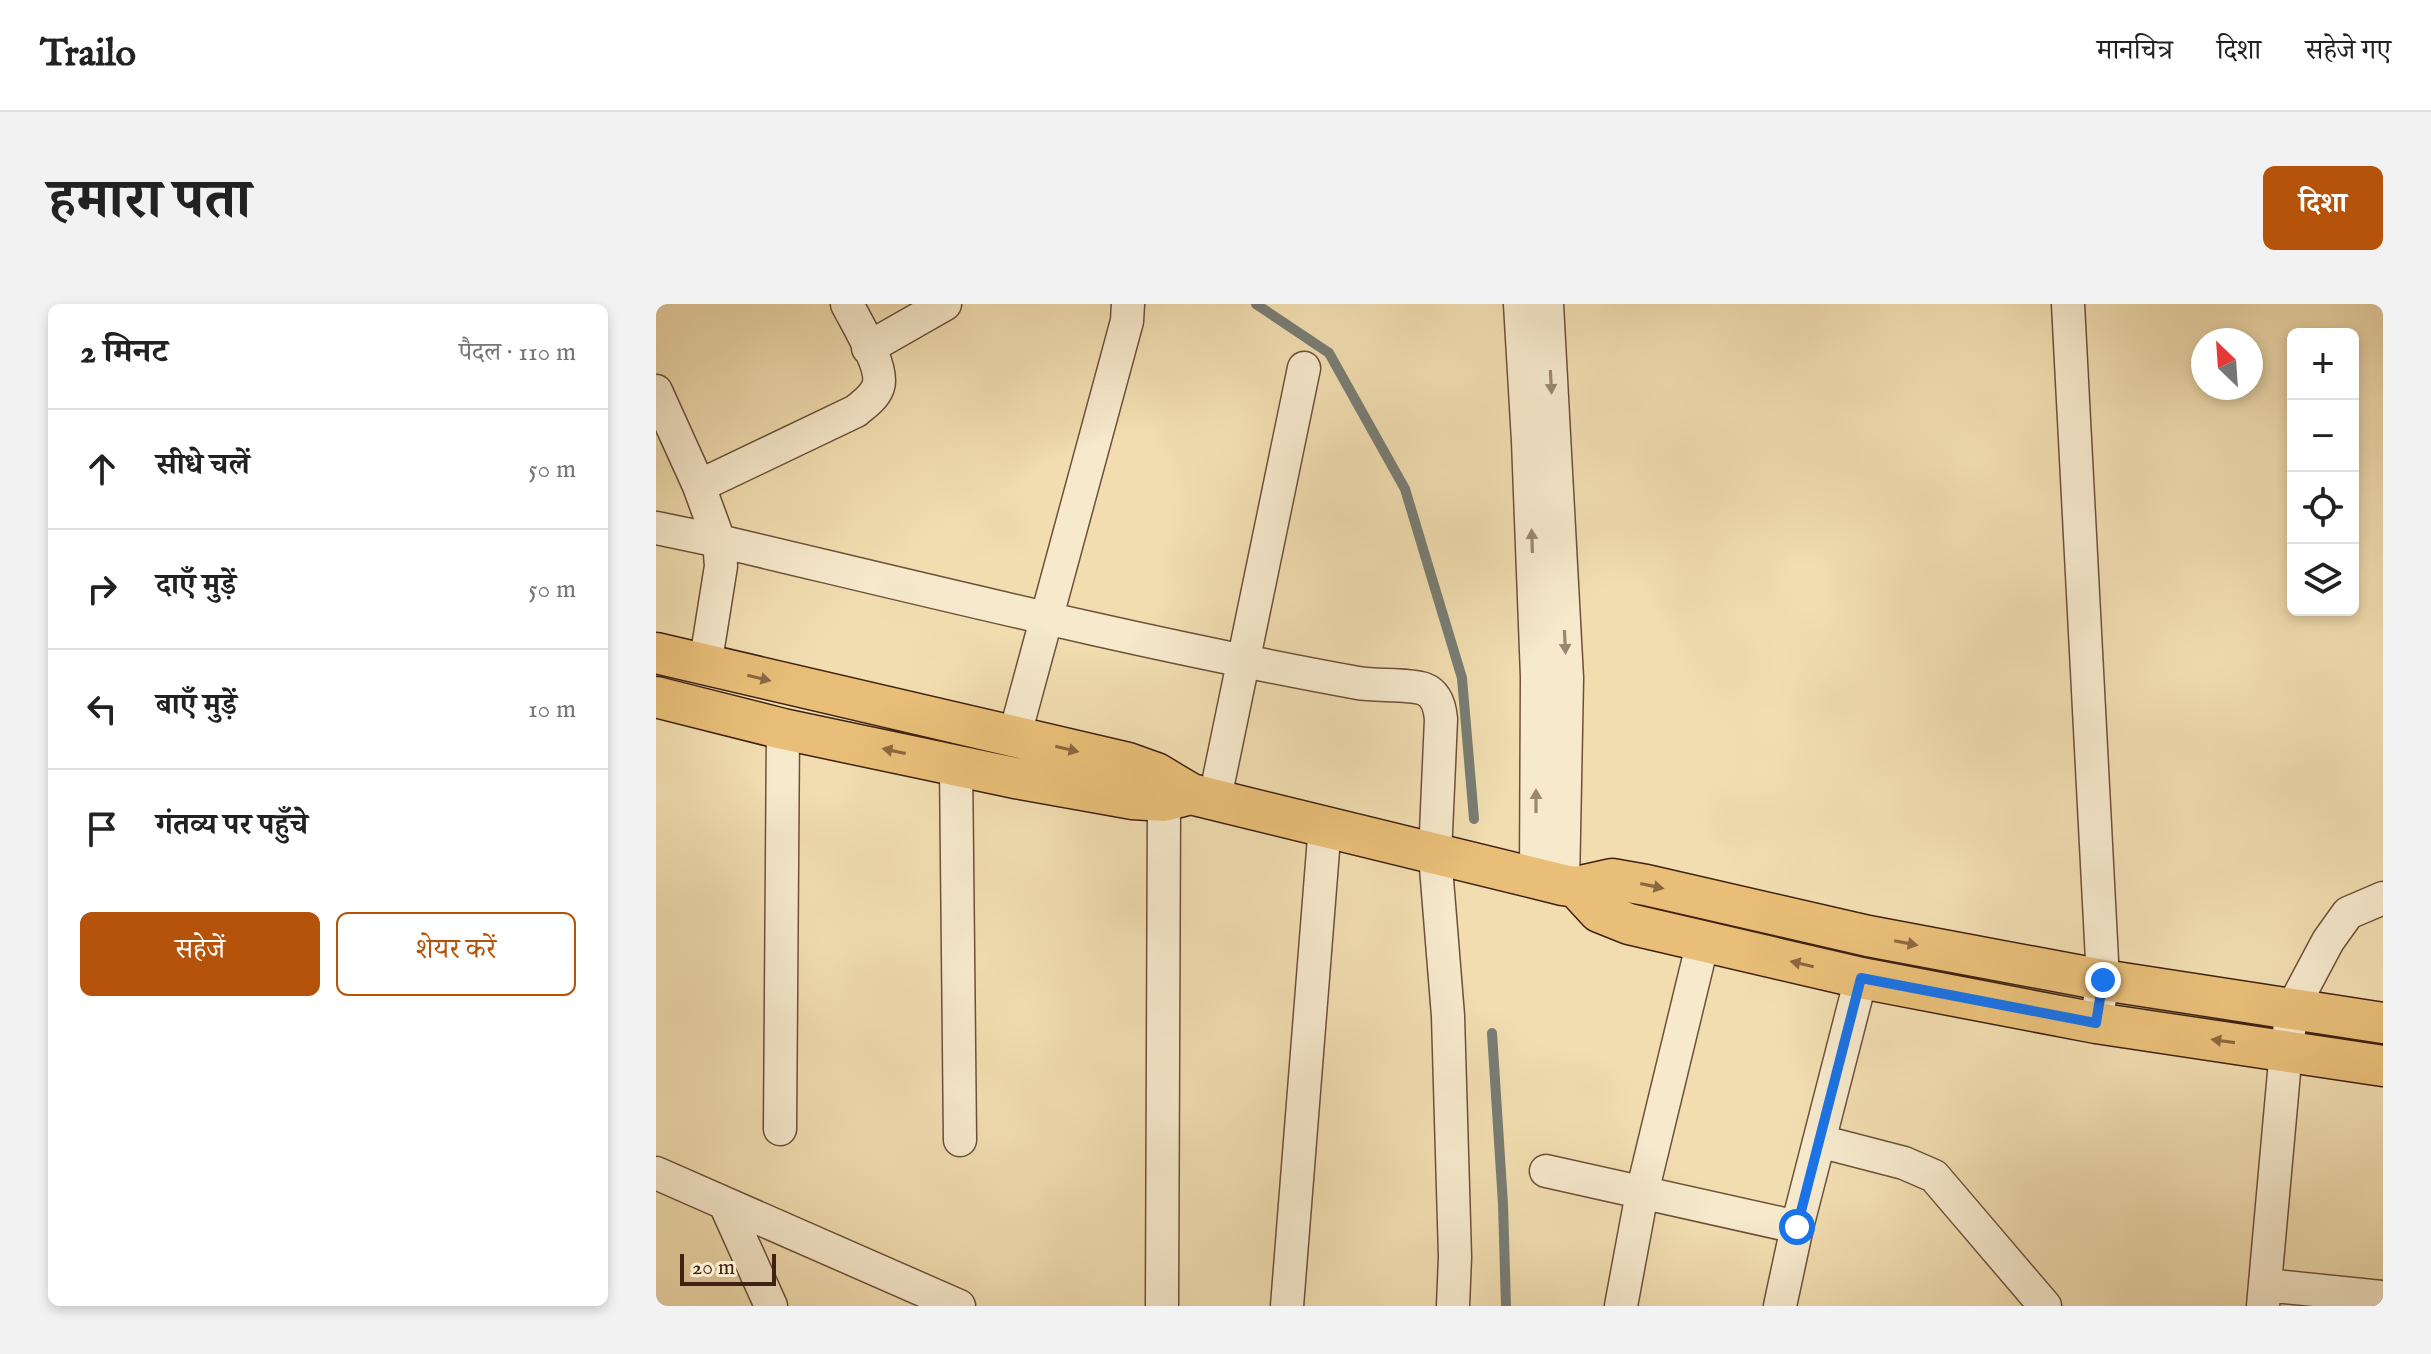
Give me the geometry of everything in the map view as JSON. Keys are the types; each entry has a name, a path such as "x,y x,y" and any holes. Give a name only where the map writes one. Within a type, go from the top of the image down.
{"main road":[{"path":"656,653 1128,763 1156,773 1190,797"},
{"path":"656,697 783,729 1015,778 1118,797 1190,797 1325,825 1558,884 1612,879 1868,936 2103,980 2383,1023"},
{"path":"1558,884 1599,912 1629,924 1861,978 2096,1023 2383,1066"}],"street":[{"path":"699,486 856,411 872,398 879,386 878,368 847,304"},
{"path":"868,348 945,304"},
{"path":"1014,738 1127,321 1128,304"},
{"path":"1520,304 1536,661 1558,884"},
{"path":"1547,304 1567,678 1558,884"},
{"path":"2068,304 2103,980 2096,1023"},
{"path":"1162,1305 1190,797 1243,662 1304,368"},
{"path":"656,391 699,486 719,541 721,566 705,666"},
{"path":"656,528 1243,662 1366,684 1425,689 1434,697 1440,706 1441,719 1435,855 1448,1016 1455,1257 1453,1306"},
{"path":"780,1129 783,729"},
{"path":"956,764 960,1140"},
{"path":"1287,1306 1325,825"},
{"path":"2383,898 2348,913 2328,941 2293,1007 2286,1050 2264,1295 2383,1297"},
{"path":"1621,1306 1642,1193 1703,941"},
{"path":"1780,1306 1797,1227 1861,978"},
{"path":"1819,1141 1904,1163 1934,1176 2045,1306"},
{"path":"1546,1171 1797,1227"},
{"path":"656,1173 945,1304"},
{"path":"725,1204 771,1306"}],"waterway":[{"path":"1256,304 1329,353 1405,489 1462,678 1474,819"},
{"path":"1492,1033 1506,1306"}],"route":[{"path":"1797,1227 1861,978 2096,1023 2103,980"}]}
